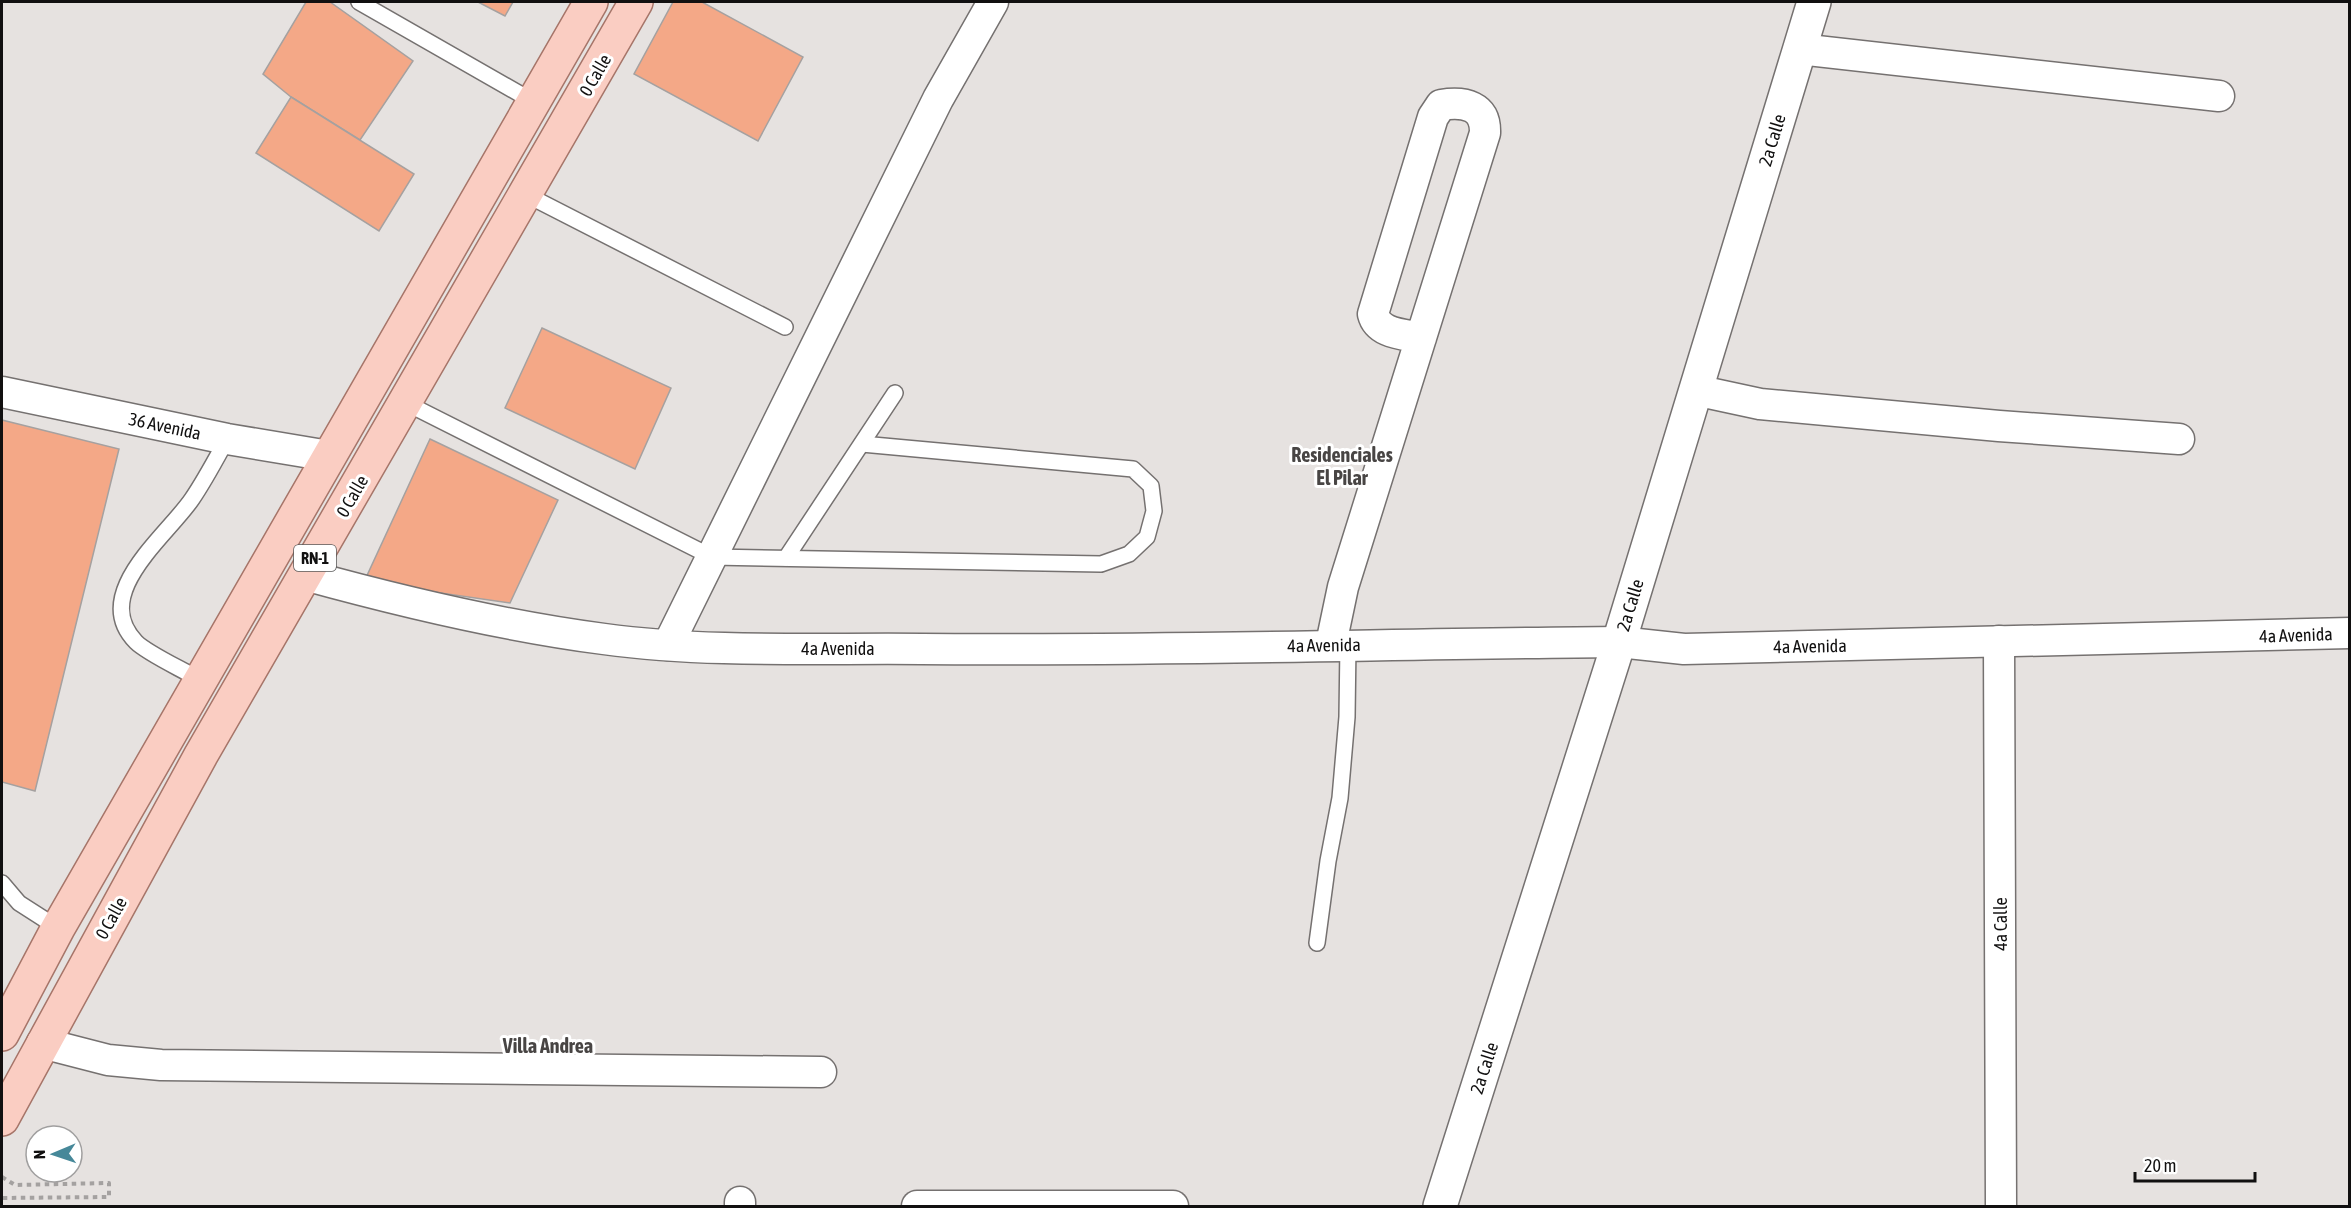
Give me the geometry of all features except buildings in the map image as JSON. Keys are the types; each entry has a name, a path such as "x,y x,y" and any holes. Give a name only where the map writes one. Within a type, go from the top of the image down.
{"main road":[{"name":"RN-1","path":"2,1034 58,928 591,2"},
{"name":"0 Calle","path":"2,1119 201,755 527,195 636,2"}],"street":[{"path":"668,645 938,99 993,2"},
{"name":"2a Calle","path":"1440,1206 1619,642 1814,2"},
{"path":"1799,49 2219,96"},
{"path":"1339,644 1343,587 1421,338 1485,133 1486,120 1480,111 1455,103 1441,105 1433,117 1373,314 1375,323 1381,328 1421,338"},
{"path":"1695,390 1760,404 2000,426 2179,439"},
{"name":"36 Avenida","path":"2,392 227,439 329,456"},
{"name":"4a Avenida","path":"305,575 517,626 668,645 1031,650 1339,644 1619,642 1684,648 2349,633"},
{"name":"4a Calle","path":"1999,641 2001,1206"},
{"path":"42,1043 108,1060 161,1065 821,1072"},
{"path":"916,1206 1173,1206"}],"lane":[{"path":"359,2 534,102"},
{"path":"527,195 785,327"},
{"path":"786,558 895,393"},
{"path":"406,404 712,557 1101,564 1129,554 1147,537 1154,511 1151,486 1132,469 862,444"},
{"path":"200,680 137,643 125,625 121,612 122,593 134,571 192,500 227,439"},
{"path":"1317,943 1328,861 1340,798 1347,717 1339,644"},
{"path":"2,884 19,903 58,928"}],"path":[{"path":"2,1177 15,1185 109,1183 109,1197 2,1198"}],"district":[{"name":"Residenciales El Pilar","path":"1342,466"},
{"name":"Villa Andrea","path":"548,1045"}]}
